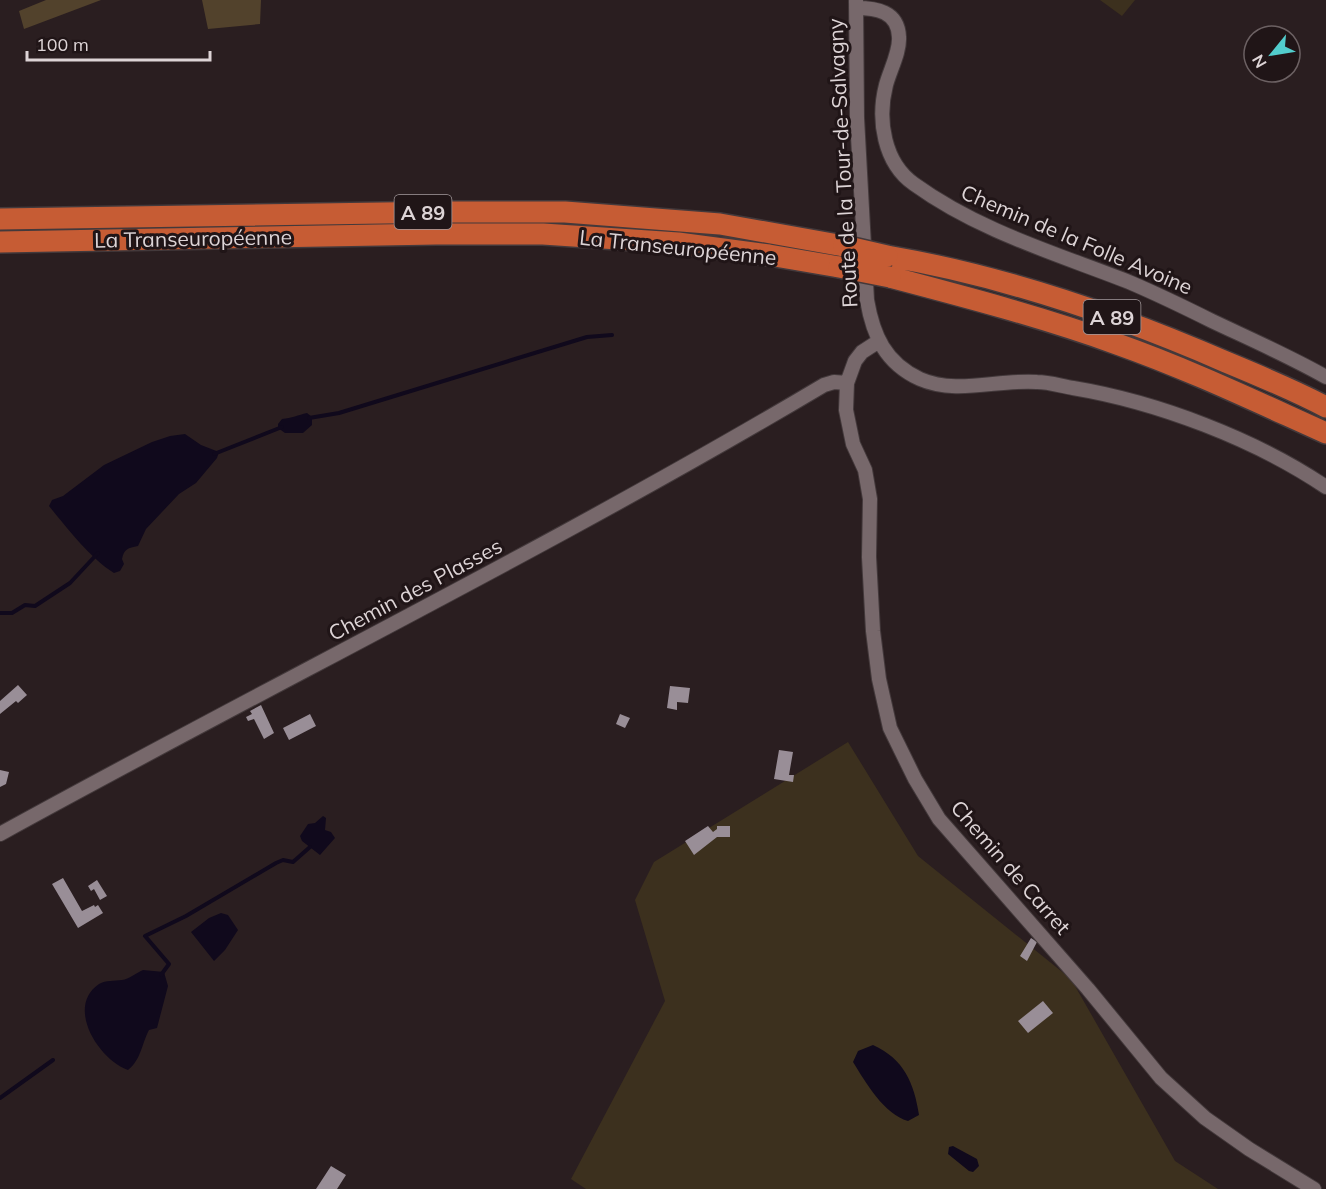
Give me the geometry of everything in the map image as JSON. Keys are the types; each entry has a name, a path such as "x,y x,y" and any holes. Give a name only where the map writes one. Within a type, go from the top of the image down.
{"highway":[{"name":"La Transeuropéenne","path":"0,219 564,212 720,224 926,262 992,279 1109,316 1196,349 1300,393 1326,407"},
{"name":"La Transeuropéenne","path":"0,242 543,234 678,243 769,255 890,277 1018,311 1181,368 1326,434"}],"street":[{"name":"Route de la Tour-de-Salvagny","path":"856,4 857,118 867,300 871,324 889,356 903,369 938,386 1037,382 1105,393 1152,407 1232,436 1326,487"},
{"name":"Chemin de la Folle Avoine","path":"856,4 877,8 889,15 897,26 899,38 885,88 883,126 890,156 910,182 934,199 987,228 1168,299 1326,377"},
{"name":"Chemin de Carret","path":"879,341 862,352 855,361 847,384 846,410 853,444 865,470 870,499 869,556 873,631 879,679 890,728 915,779 939,819 1088,989 1161,1078 1206,1118 1249,1149 1314,1189"},
{"name":"Chemin des Plasses","path":"0,834 164,744 525,555 740,435 824,385 834,382 847,384"}],"shaded area":[{"path":"46,0 101,0 24,29 19,11"},
{"path":"202,0 261,0 260,24 208,29"},
{"path":"1100,0 1135,0 1122,16"},
{"path":"307,413 312,417 312,425 303,433 285,433 278,428 282,419"},
{"path":"185,434 201,445 219,452 217,458 196,483 179,494 146,529 138,546 125,551 122,559 124,564 120,571 114,573 96,559 71,533 49,506 52,500 63,496 104,465 152,442"},
{"path":"848,742 918,856 1071,979 1175,1161 1218,1189 586,1189 571,1179 665,1001 635,900 654,862"},
{"path":"323,816 326,818 325,830 331,832 335,838 320,855 302,841 300,836 308,824 315,823"},
{"path":"221,913 228,915 238,930 225,950 214,961 191,932 209,918"},
{"path":"143,970 164,972 168,986 157,1028 149,1030 139,1056 128,1070 106,1056 97,1044 90,1032 85,1006 89,994 99,984 125,979"},
{"path":"873,1045 893,1057 906,1073 919,1115 908,1121 891,1112 876,1097 864,1079 853,1062 858,1051"},
{"path":"953,1146 977,1159 979,1166 973,1172 948,1154 949,1147"}],"building":[{"path":"18,685 27,695 0,714 0,701"},
{"path":"670,686 690,688 688,703 677,702 677,710 667,708"},
{"path":"261,705 274,733 264,739 254,719 248,721 246,717 252,714 250,711"},
{"path":"310,714 316,726 289,740 283,728"},
{"path":"620,714 630,718 625,728 616,724"},
{"path":"779,750 793,752 789,775 794,775 793,782 774,779"},
{"path":"0,770 9,772 6,784 0,787"},
{"path":"708,826 713,832 717,826 730,826 730,837 717,837 694,855 685,841"},
{"path":"63,878 82,911 98,905 103,913 78,928 52,884"},
{"path":"97,880 107,896 100,900 94,889 91,891 88,886"},
{"path":"1031,938 1037,942 1027,961 1020,956"},
{"path":"1043,1001 1053,1013 1028,1033 1018,1021"},
{"path":"331,1166 346,1175 337,1189 316,1189"}],"waterway":[{"path":"309,418 339,413 587,337 612,335"},
{"path":"214,454 282,427"},
{"path":"0,613 12,613 25,605 35,606 70,583 98,553"},
{"path":"161,975 169,964 145,936 186,916 276,863 283,860 293,862 310,847"},
{"path":"0,1098 53,1060"}]}
